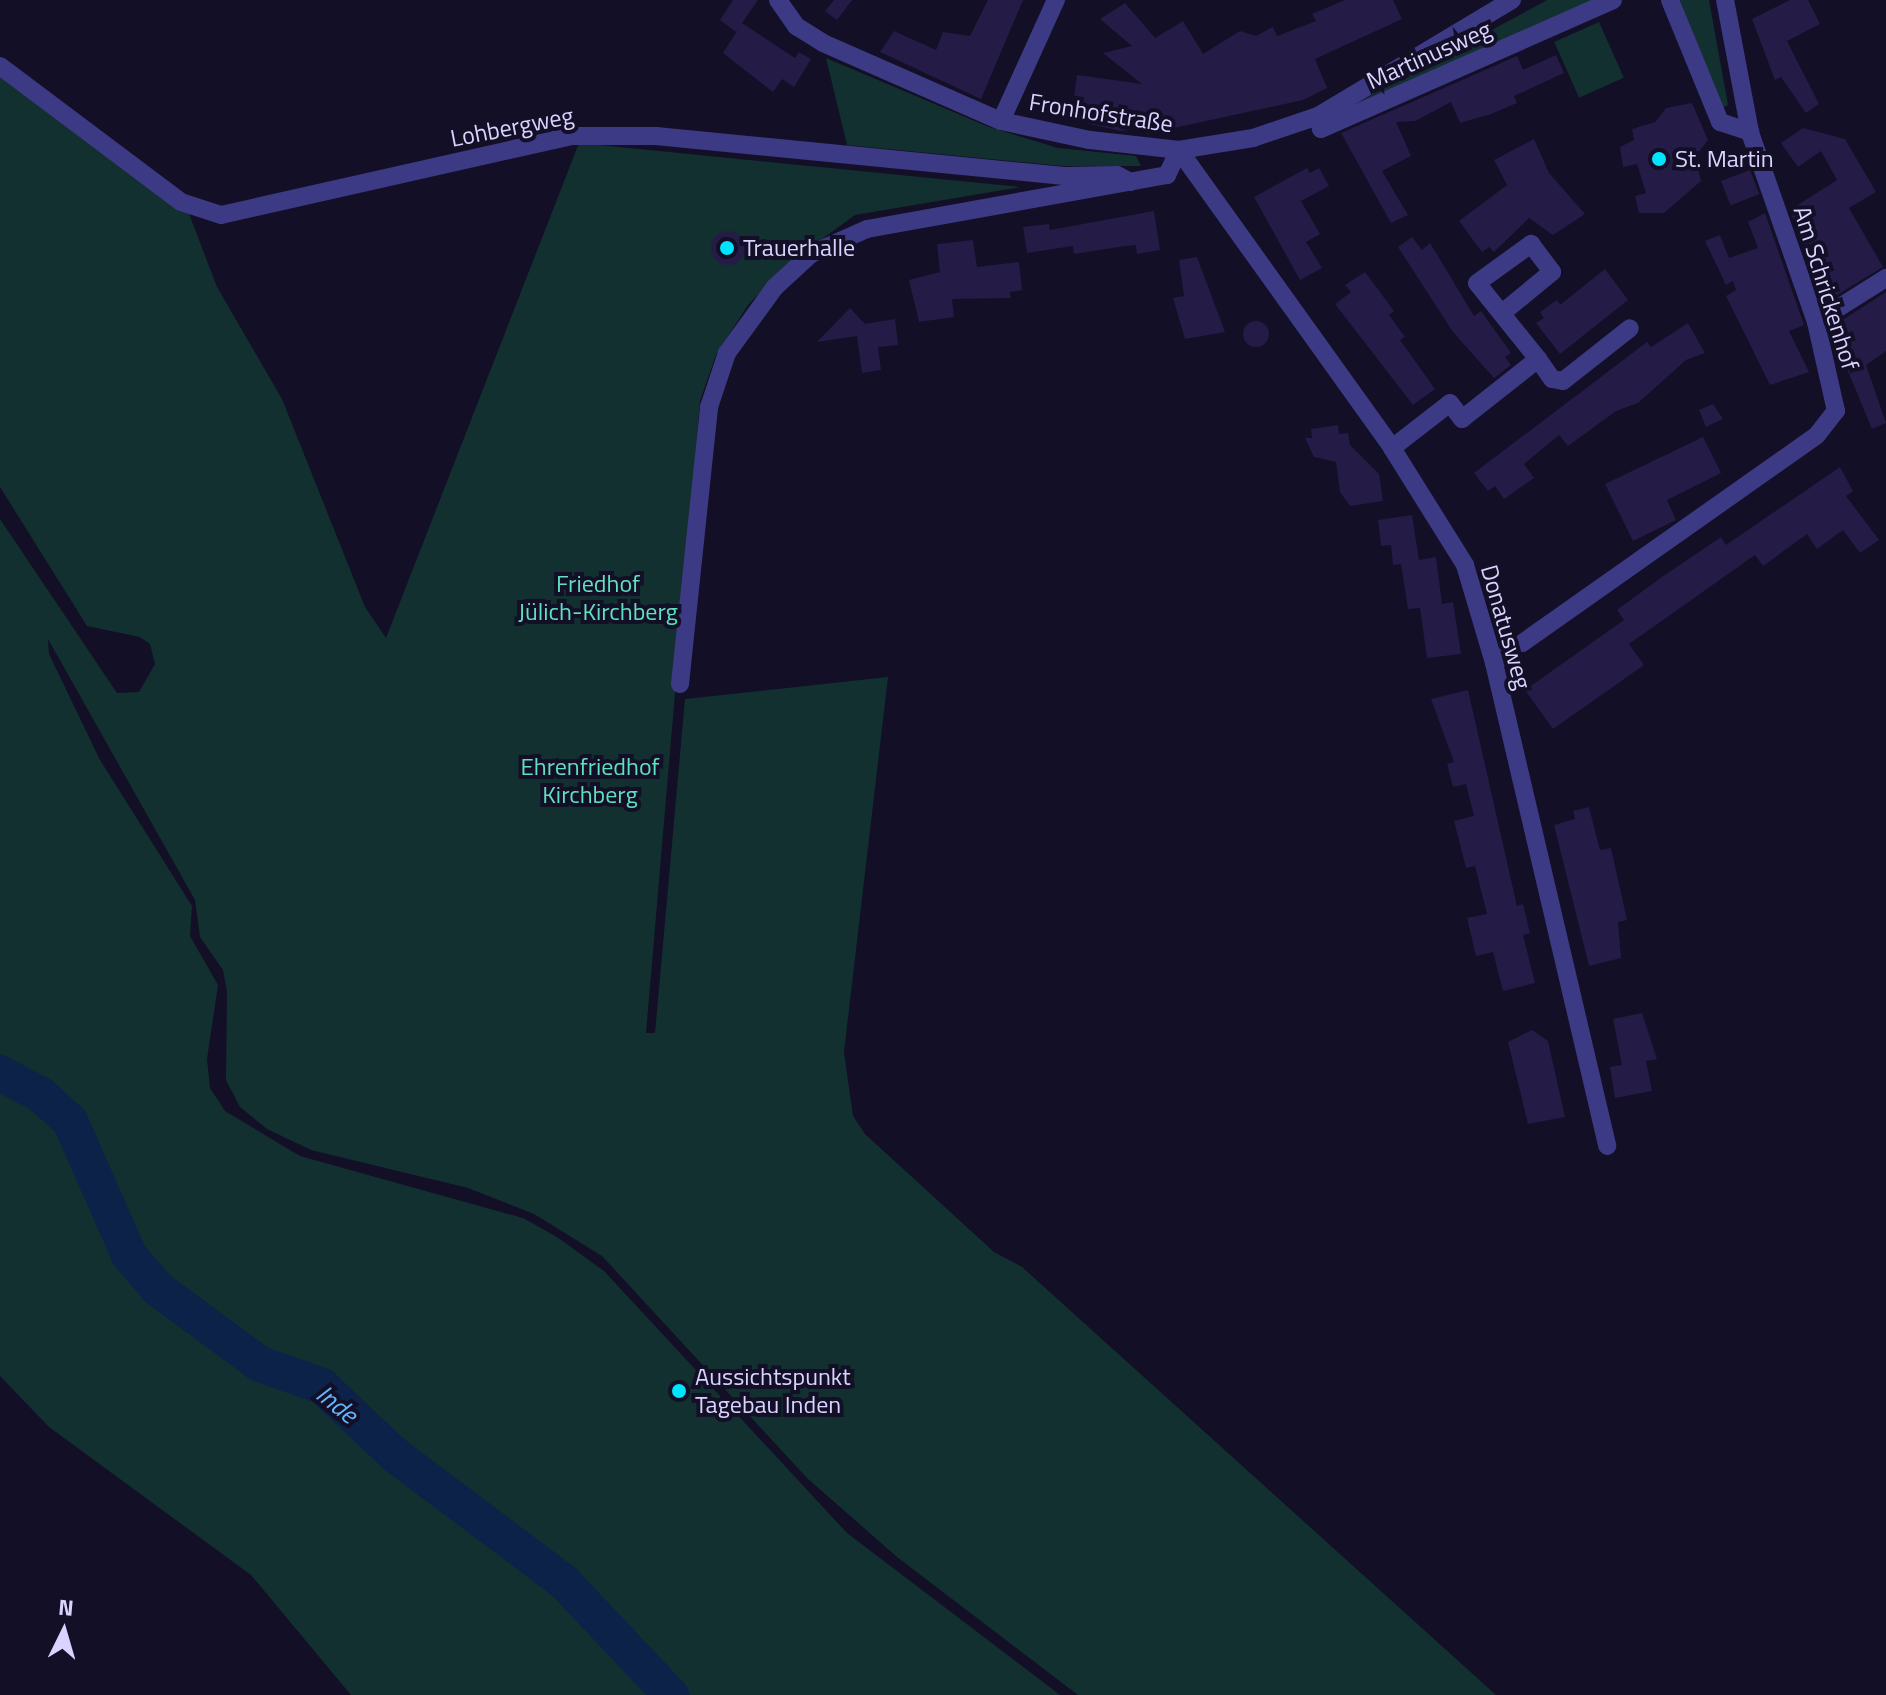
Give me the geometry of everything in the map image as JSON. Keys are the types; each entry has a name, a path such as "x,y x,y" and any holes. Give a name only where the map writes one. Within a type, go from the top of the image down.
{"street":[{"name":"Fronhofstraße","path":"778,0 796,26 823,43 1001,121 1090,140 1179,150 1253,138 1318,116 1512,0"},
{"path":"1001,121 1056,0"},
{"name":"Martinusweg","path":"1318,116 1321,129 1613,0"},
{"path":"1670,0 1720,122 1750,132"},
{"name":"Am Schrickenhof","path":"1494,663 1817,435 1836,411 1816,322 1750,132 1725,0"},
{"name":"Lohbergweg","path":"0,66 181,202 221,215 572,136 656,136 1064,176 1117,175 1130,182"},
{"name":"Lohbergweg","path":"680,684 709,407 727,353 775,287 811,254 867,229 1167,175 1179,150"},
{"name":"Donatusweg","path":"1179,150 1392,448 1465,565 1494,663 1607,1146"},
{"path":"1816,322 1886,278"},
{"path":"1502,313 1552,379 1563,381 1630,328"},
{"path":"1392,448 1450,403 1462,419 1538,359"}],"green space":[{"path":"1547,0 1601,0 1355,104"},
{"path":"1680,0 1709,0 1728,105 1722,108"},
{"path":"1599,22 1624,78 1579,98 1554,42"},
{"path":"826,58 989,127 1058,148 1136,156 1141,166 1062,166 847,145"},
{"path":"0,76 188,211 217,287 282,399 365,607 386,638 579,143 1021,187 855,215 785,266 748,305 716,355 700,401 646,1033 655,1033 685,699 888,677 844,1052 853,1116 865,1134 994,1252 1022,1267 1496,1695 1078,1695 897,1557 807,1478 602,1256 534,1214 468,1188 311,1150 267,1129 240,1107 226,1080 227,992 223,970 200,937 195,900 48,639 49,654 100,760 192,906 190,936 218,985 207,1059 210,1088 225,1111 300,1156 523,1218 557,1237 604,1271 847,1533 1060,1695 351,1695 251,1575 49,1427 0,1376 0,519 117,693 139,692 155,664 150,644 140,637 87,626 0,487"}],"building":[{"path":"733,0 758,0 742,23 795,58 799,52 811,59 794,87 782,79 773,92 723,53 739,28 736,32 720,20"},
{"path":"834,0 852,0 837,20 825,11"},
{"path":"988,0 1023,0 981,99 880,52 894,31 936,50 943,32 970,36"},
{"path":"1345,0 1393,0 1402,19 1315,59 1327,88 1303,100 1146,134 1145,128 1121,131 1071,120 1077,75 1142,84 1103,53 1132,46 1100,19 1125,3 1155,38 1183,21 1203,54 1240,31 1256,36 1273,27 1277,36 1316,21 1312,14"},
{"path":"1790,0 1808,0 1820,24 1787,41 1819,104 1806,113 1781,77 1775,80 1752,19"},
{"path":"1556,55 1564,73 1514,96 1517,103 1491,114 1460,123 1451,102 1415,121 1396,122 1411,156 1382,171 1408,215 1391,223 1341,133 1517,56 1523,70"},
{"name":"St. Martin","path":"1692,103 1708,140 1695,157 1701,181 1664,213 1639,213 1635,196 1646,193 1637,164 1623,167 1620,147 1634,140 1632,129 1655,122 1666,108"},
{"path":"1803,128 1845,139 1876,192 1849,208 1883,267 1822,304 1790,210 1837,180 1821,151 1798,167 1781,143"},
{"path":"1534,139 1549,173 1585,214 1553,235 1529,218 1494,252 1489,247 1482,252 1459,221 1507,185 1494,160"},
{"path":"1307,168 1310,173 1319,168 1329,186 1301,201 1320,234 1306,242 1322,268 1300,280 1254,197"},
{"path":"1750,170 1759,194 1730,205 1721,181"},
{"path":"1154,211 1160,250 1137,254 1136,245 1074,254 1073,246 1027,253 1023,227 1049,224 1050,230"},
{"path":"1765,213 1804,325 1789,331 1809,372 1770,385 1726,296 1736,290 1733,281 1726,285 1705,241 1720,235 1729,258 1758,248 1748,222"},
{"path":"728,231 740,236 745,248 740,260 728,265 716,260 711,248 716,236"},
{"path":"1412,237 1422,250 1430,243 1474,316 1481,311 1511,353 1505,357 1511,365 1494,378 1453,332 1398,247"},
{"path":"973,240 977,267 1019,262 1022,290 1010,292 1011,298 952,299 954,317 919,322 909,280 940,272 937,244"},
{"path":"1197,257 1225,332 1185,339 1173,298 1184,296 1179,260"},
{"path":"1605,269 1628,300 1560,354 1536,323 1544,318 1540,312 1557,300 1560,305"},
{"path":"1365,272 1394,311 1389,315 1405,337 1400,340 1435,389 1413,405 1335,304 1351,292 1345,285"},
{"path":"1886,292 1886,351 1866,365 1886,423 1872,429 1830,328"},
{"path":"850,308 865,324 895,319 898,345 878,347 881,370 862,373 857,336 817,342"},
{"path":"1256,321 1265,325 1269,334 1265,343 1256,347 1247,343 1243,334 1247,325"},
{"path":"1688,323 1705,353 1686,360 1638,403 1616,411 1568,446 1559,435 1524,464 1534,478 1504,499 1495,486 1488,491 1474,473 1647,342 1651,347"},
{"path":"1713,404 1723,419 1706,427 1699,410"},
{"path":"1338,425 1339,434 1348,433 1350,445 1379,474 1383,501 1350,506 1340,492 1336,462 1314,457 1305,438 1312,438 1311,429"},
{"path":"1703,437 1721,473 1667,500 1676,520 1633,541 1605,484"},
{"path":"1840,467 1853,491 1846,496 1879,540 1860,553 1843,530 1817,549 1807,534 1763,566 1755,555 1629,644 1644,665 1553,729 1525,690 1624,620 1617,610 1659,579 1721,537 1726,545"},
{"path":"1412,515 1419,560 1436,557 1442,604 1453,602 1461,654 1427,658 1420,608 1408,609 1401,564 1393,565 1391,545 1381,546 1378,520"},
{"path":"1468,690 1517,906 1523,904 1530,933 1523,935 1535,983 1503,991 1493,952 1476,956 1467,918 1487,914 1475,866 1466,868 1454,821 1474,816 1466,784 1453,787 1447,764 1454,762 1431,699"},
{"path":"1589,807 1600,850 1611,848 1627,920 1618,922 1621,958 1589,966 1554,825 1575,819 1573,811"},
{"path":"1642,1013 1657,1059 1646,1061 1652,1091 1615,1098 1610,1067 1622,1065 1613,1019"},
{"path":"1532,1030 1548,1041 1565,1117 1528,1124 1508,1042"}],"waterway":[{"name":"Inde","path":"0,1073 41,1095 70,1121 129,1255 158,1289 260,1364 322,1386 395,1455 564,1582 671,1695"}],"place":[{"name":"St. Martin","path":"1659,159"},
{"name":"Trauerhalle","path":"727,248"},
{"name":"Aussichtspunkt Tagebau Inden","path":"679,1391"}],"park label":[{"name":"Friedhof Jülich-Kirchberg","path":"598,598"},
{"name":"Ehrenfriedhof Kirchberg","path":"590,781"}]}
